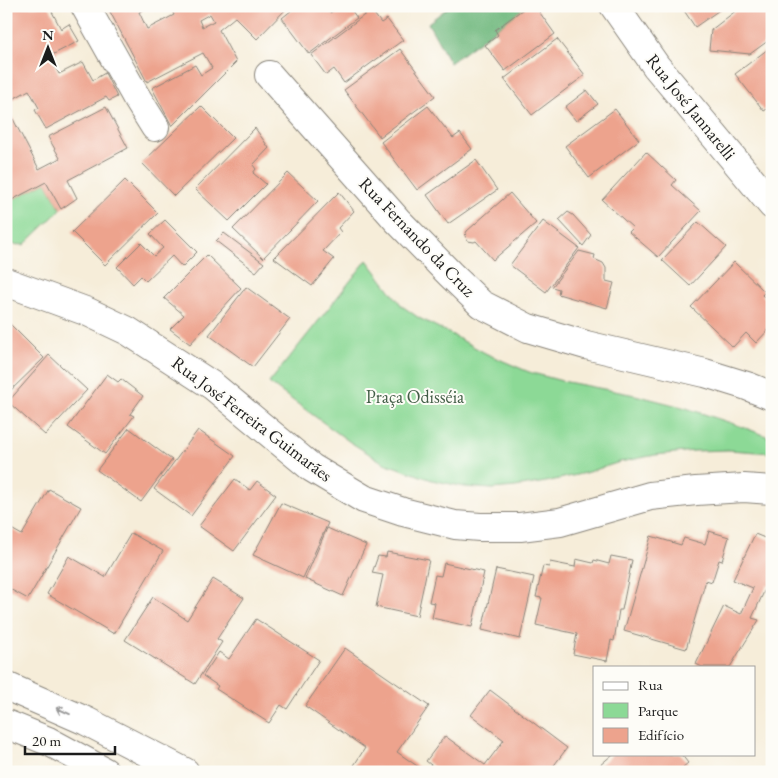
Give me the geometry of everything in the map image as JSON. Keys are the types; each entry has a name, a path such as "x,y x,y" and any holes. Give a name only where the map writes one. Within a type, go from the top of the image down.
{"street":[{"path":"85,6 155,127"},
{"name":"Rua José Jannarelli","path":"614,6 656,66 772,205"},
{"name":"Rua Fernando da Cruz","path":"269,75 397,220 481,304 528,328 586,345 705,374 747,386 772,396"},
{"name":"Rua José Ferreira Guimarães","path":"6,282 88,312 128,331 213,386 312,468 364,499 403,512 455,525 520,527 560,522 650,496 744,488 772,490"},
{"path":"6,686 86,721 184,772"},
{"path":"6,724 48,741 105,772"}],"green space":[{"path":"450,6 527,6 450,63 428,23"},
{"path":"46,182 61,209 24,245 6,244 6,203"},
{"name":"Praça Odisséia","path":"367,260 402,306 419,318 487,354 529,372 686,408 740,426 772,438 772,453 729,450 655,455 620,462 546,482 492,489 465,487 432,480 384,463 350,442 269,383"}],"building":[{"path":"49,6 61,29 69,24 79,41 50,56 59,74 83,62 93,80 105,73 117,97 109,101 106,97 46,129 35,110 39,108 29,90 6,103 6,7"},
{"path":"107,6 150,6 139,12 147,29 174,15 170,6 289,6 257,39 235,17 219,30 236,62 172,126 152,88 195,65 201,75 212,68 203,53 147,82","holes":["210,14 214,21 202,27 199,20"]},
{"path":"297,6 325,6 330,13 335,9 333,6 357,6 352,11 357,18 309,54 282,18"},
{"path":"527,6 535,6 555,34 505,71 485,45 498,35 495,30"},
{"path":"681,6 725,6 695,27"},
{"path":"742,6 772,6 772,38 750,54 709,50 711,30"},
{"path":"371,10 381,23 387,19 403,40 344,83 334,69 326,75 311,55"},
{"path":"557,39 585,75 532,115 504,79"},
{"path":"772,46 772,106 764,111 735,74"},
{"path":"400,49 435,96 380,137 344,90"},
{"path":"587,90 598,104 576,121 565,107"},
{"path":"201,106 233,138 174,196 142,163"},
{"path":"428,106 453,138 460,133 472,149 417,190 381,142"},
{"path":"106,107 128,148 68,180 77,198 61,209 46,182 6,203 6,149 11,147 6,138 6,120 12,117 39,169 60,158 48,137"},
{"path":"615,109 639,140 589,178 565,146"},
{"path":"255,128 269,148 253,165 256,169 253,173 266,184 229,221 195,189"},
{"path":"646,152 676,180 672,185 701,211 658,257 629,232 633,228 602,200"},
{"path":"476,160 497,190 448,224 427,195"},
{"path":"288,173 318,201 263,258 233,229"},
{"path":"125,180 158,213 105,265 72,232"},
{"path":"339,192 354,211 338,228 341,232 323,251 334,259 312,286 274,258"},
{"path":"510,193 536,223 493,260 476,241 468,241 465,236 467,231"},
{"path":"568,212 591,235 583,246 559,220"},
{"path":"165,220 197,252 182,267 172,256 146,281 141,276 133,284 117,267 141,243 154,256 163,248 150,234"},
{"path":"543,221 579,248 546,292 510,265"},
{"path":"698,222 726,247 690,286 662,260"},
{"path":"224,233 264,263 256,272 216,241"},
{"path":"579,251 595,255 594,259 603,263 606,268 606,281 614,283 607,308 558,294 559,289 552,287"},
{"path":"207,255 241,288 190,344 170,329 184,315 164,298"},
{"path":"734,262 765,292 762,295 772,304 770,308 772,310 772,326 756,343 746,333 733,347 691,307"},
{"path":"246,287 290,319 253,367 209,335"},
{"path":"6,320 44,358 6,395"},
{"path":"49,355 87,390 45,435 8,402"},
{"path":"107,374 118,382 121,379 143,396 130,414 134,416 105,454 68,427"},
{"path":"129,428 172,460 141,502 97,470"},
{"path":"198,430 235,456 191,516 154,489"},
{"path":"235,479 250,490 257,481 276,495 234,551 199,526"},
{"path":"49,489 81,507 28,599 6,587 6,526 22,535"},
{"path":"281,503 328,523 303,578 253,555"},
{"path":"327,528 366,545 343,596 305,579"},
{"path":"709,531 729,537 722,561 719,560 712,582 706,580 686,649 624,631 651,536 681,545 684,538 705,544"},
{"path":"131,533 163,551 114,634 47,594 69,556 105,577"},
{"path":"755,534 772,541 772,588 767,585 752,618 759,620 731,666 700,666 696,664 724,606 741,614 753,588 733,580"},
{"path":"387,552 429,560 417,616 376,607 383,575 372,573 378,556 386,557"},
{"path":"611,556 632,560 622,610 619,610 614,641 611,640 607,661 573,654 577,634 536,625 542,598 536,597 543,566 549,567 550,562 575,567 576,559 593,563 594,560 609,564"},
{"path":"444,563 484,572 472,627 432,618 435,603 429,602 435,575 441,576"},
{"path":"496,569 534,577 520,639 482,630"},
{"path":"213,579 244,598 217,639 222,642 195,684 125,640 153,597 187,620"},
{"path":"256,619 319,660 287,709 281,705 269,723 216,689 218,686 203,676 219,652 229,659"},
{"path":"345,648 429,706 397,752 420,768 417,772 360,772 353,767 365,748 305,706"},
{"path":"490,690 567,748 549,772 440,772 426,761 445,736 485,765 504,740 471,715"},
{"path":"611,756 683,756 688,763 677,772 592,772"}]}
